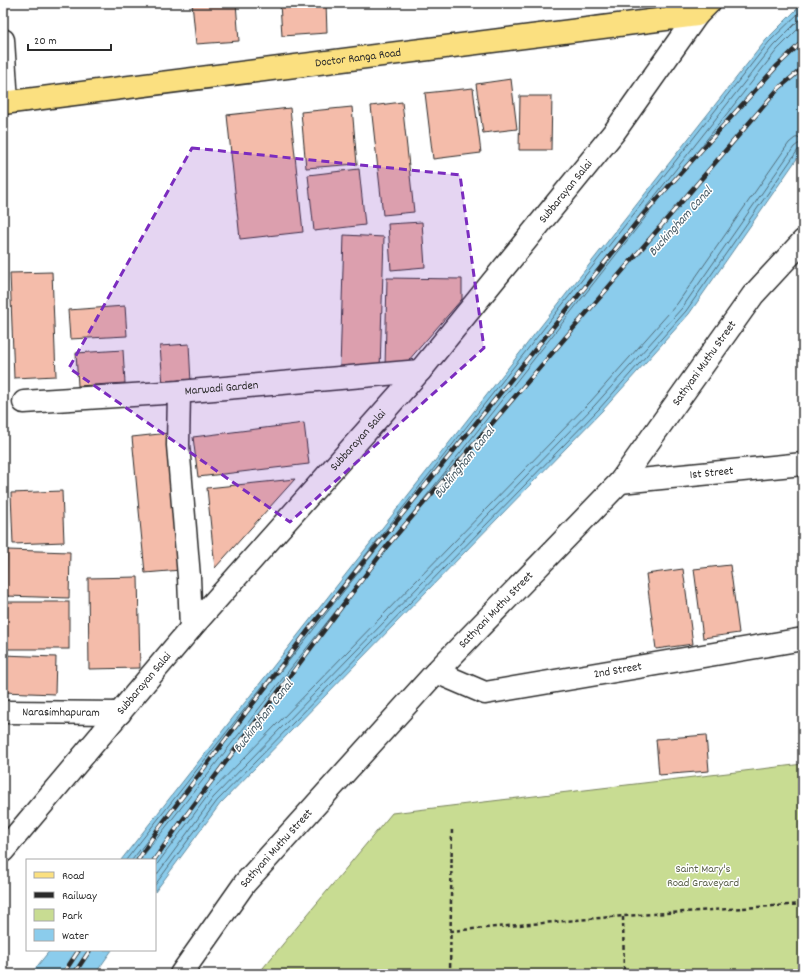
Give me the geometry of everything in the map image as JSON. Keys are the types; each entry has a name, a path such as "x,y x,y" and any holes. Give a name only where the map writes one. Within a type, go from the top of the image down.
{"main road":[{"name":"Doctor Ranga Road","path":"5,103 703,9"}],"street":[{"name":"Subbarayan Salai","path":"3,851 191,628 420,371 615,131 703,9"},
{"path":"3,40 5,103"},
{"name":"Sathyani Muthu Street","path":"181,974 245,884 436,672 620,482 753,295 803,241"},
{"name":"Marwadi Garden","path":"24,402 179,392 420,371"},
{"path":"179,392 178,445 189,577 191,628"},
{"name":"1st Street","path":"620,482 803,464"},
{"name":"2nd Street","path":"436,672 485,693 803,639"},
{"name":"Narasimhapuram","path":"3,712 120,712"}],"path":[{"path":"450,974 452,827"},
{"path":"450,931 624,916 803,904"},
{"path":"624,916 624,974"}],"highlighted area":[{"path":"192,148 460,175 484,348 290,522 69,368"}],"green space":[{"name":"Saint Mary's Road Graveyard","path":"803,764 803,974 258,974 392,813"}],"water":[{"name":"Buckingham Canal","path":"803,3 803,150 689,314 602,411 220,804 156,891 156,859 122,859 766,40"},
{"path":"49,951 111,951 95,974 31,974"}],"building":[{"path":"192,3 236,3 239,41 196,44"},
{"path":"280,3 326,3 327,33 282,36"},
{"path":"511,79 517,129 483,133 476,84"},
{"path":"473,88 481,153 433,159 425,93"},
{"path":"520,96 552,96 551,150 519,150"},
{"path":"402,102 414,212 383,215 371,106"},
{"path":"352,107 357,164 306,168 301,112"},
{"path":"290,108 303,232 240,239 227,115"},
{"path":"359,169 365,225 314,231 308,175"},
{"path":"422,222 425,267 391,270 388,224"},
{"path":"344,235 384,237 380,370 340,369"},
{"path":"52,272 56,376 14,378 10,273"},
{"path":"387,278 462,279 462,299 401,369 385,368"},
{"path":"125,306 127,336 70,339 68,310"},
{"path":"189,344 191,383 163,385 160,346"},
{"path":"123,350 125,383 78,386 76,353"},
{"path":"304,423 309,464 198,477 193,437"},
{"path":"169,433 181,570 145,573 132,437"},
{"path":"295,479 215,568 207,488"},
{"path":"62,491 64,542 13,544 11,493"},
{"path":"7,550 70,552 69,598 6,596"},
{"path":"730,565 739,633 703,638 694,569"},
{"path":"683,569 693,644 656,649 646,574"},
{"path":"138,577 140,668 89,669 88,578"},
{"path":"5,602 69,602 69,649 5,649"},
{"path":"3,655 56,657 55,694 3,692"},
{"path":"706,735 709,771 659,775 656,739"}],"railway":[{"path":"139,859 158,829 310,628 642,216 777,66 803,41"},
{"path":"155,859 387,546 779,88 803,68"},
{"path":"63,974 78,951"},
{"path":"74,974 89,951"}]}
